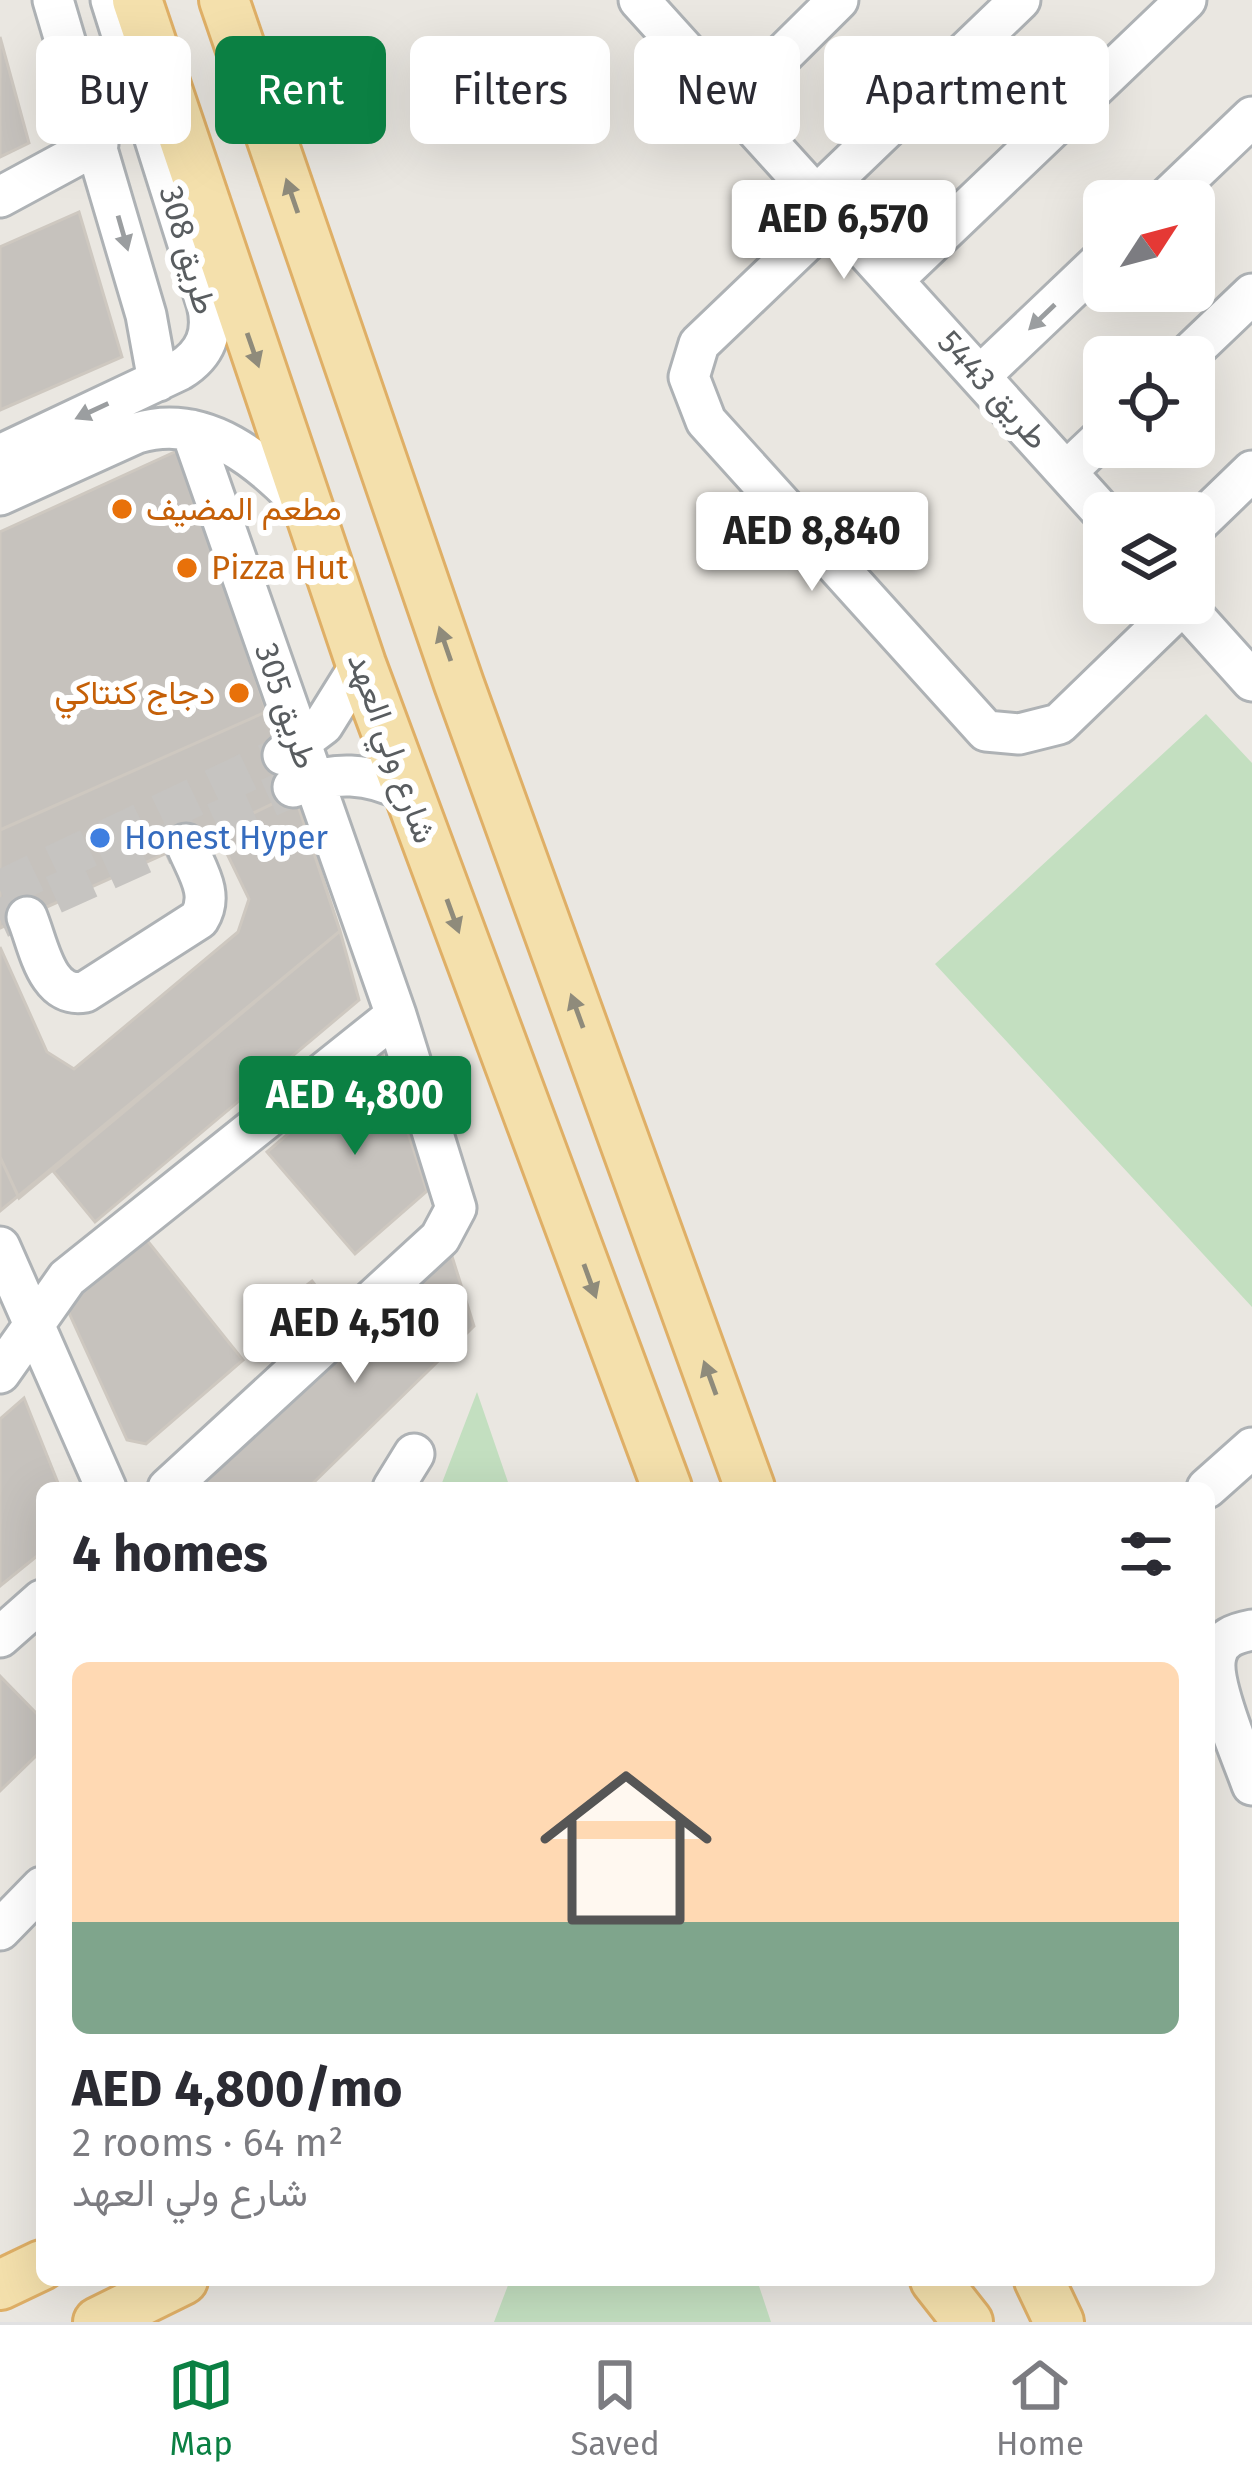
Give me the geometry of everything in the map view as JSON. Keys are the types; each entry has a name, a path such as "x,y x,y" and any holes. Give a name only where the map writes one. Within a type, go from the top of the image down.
{"main road":[{"name":"شارع ولي العهد","path":"137,0 361,664 665,1482"},
{"path":"224,0 459,684 748,1482"},
{"path":"0,2285 36,2268"},
{"path":"98,2322 171,2286"},
{"path":"940,2286 968,2322"},
{"path":"1043,2286 1059,2322"}],"street":[{"path":"53,0 64,36"},
{"name":"طريق 308","path":"0,454 158,380 200,354 211,318 111,0"},
{"name":"طريق 5443","path":"640,0 673,36"},
{"path":"800,38 838,0"},
{"path":"1020,0 699,344 689,377 706,421 986,731 1019,734 1059,724 1161,624"},
{"path":"893,280 1186,0"},
{"path":"1186,180 1252,117"},
{"path":"0,197 98,144 146,315 158,380"},
{"name":"طريق 5443","path":"770,144 1085,492"},
{"path":"980,376 1083,278"},
{"path":"1208,336 1252,294"},
{"path":"0,495 157,427 191,430 231,444 308,511"},
{"name":"طريق 305","path":"175,1482 448,1228 456,1208 453,1185 396,1015 297,767 191,430"},
{"path":"1067,471 1083,456"},
{"path":"1215,513 1244,494"},
{"path":"1202,624 1252,681"},
{"path":"361,664 297,767 368,776 407,792"},
{"path":"27,917 52,981 65,992 86,992 205,910 206,891 186,844"},
{"path":"0,1373 67,1278 396,1015"},
{"path":"0,1247 103,1482"},
{"path":"1214,1482 1252,1448"},
{"path":"397,1482 414,1454"},
{"path":"0,1637 36,1605"},
{"path":"1252,1630 1228,1636 1216,1652 1215,1672 1252,1785"},
{"path":"0,1930 36,1893"}],"green space":[{"path":"1206,714 1252,763 1252,1307 935,964"},
{"path":"477,1392 508,1482 442,1482"},
{"path":"508,2286 759,2286 771,2322 494,2322"}],"building":[{"path":"0,37 29,143 0,157"},
{"path":"79,212 122,357 0,410 0,247"},
{"name":"Honest Hyper","path":"179,450 340,931 0,1211 0,947 47,1052 74,1069 238,932 249,899 216,831 0,928 0,532"},
{"path":"179,450 268,711 0,830 0,532"},
{"path":"295,793 340,931 19,1198 0,1157 0,947 47,1052 74,1069 238,932 249,899 216,831"},
{"path":"340,931 359,1000 95,1222 53,1171"},
{"path":"382,1053 427,1191 355,1254 267,1152"},
{"path":"142,1234 243,1360 146,1444 127,1440 64,1302"},
{"path":"449,1247 474,1326 314,1482 206,1482"},
{"path":"312,1281 325,1298 321,1318 290,1341 267,1337 257,1323"},
{"path":"24,1398 58,1482 36,1482 36,1557 0,1586 0,1419"},
{"path":"0,1676 36,1713 36,1756 0,1791"}],"tunnel":[{"path":"0,890 283,755"},
{"path":"0,919 293,787"}],"place":[{"name":"مطعم المضيف","path":"122,509"},
{"name":"Pizza Hut","path":"187,568"},
{"name":"دجاج كنتاكي","path":"239,693"},
{"name":"Honest Hyper","path":"100,838"}]}
